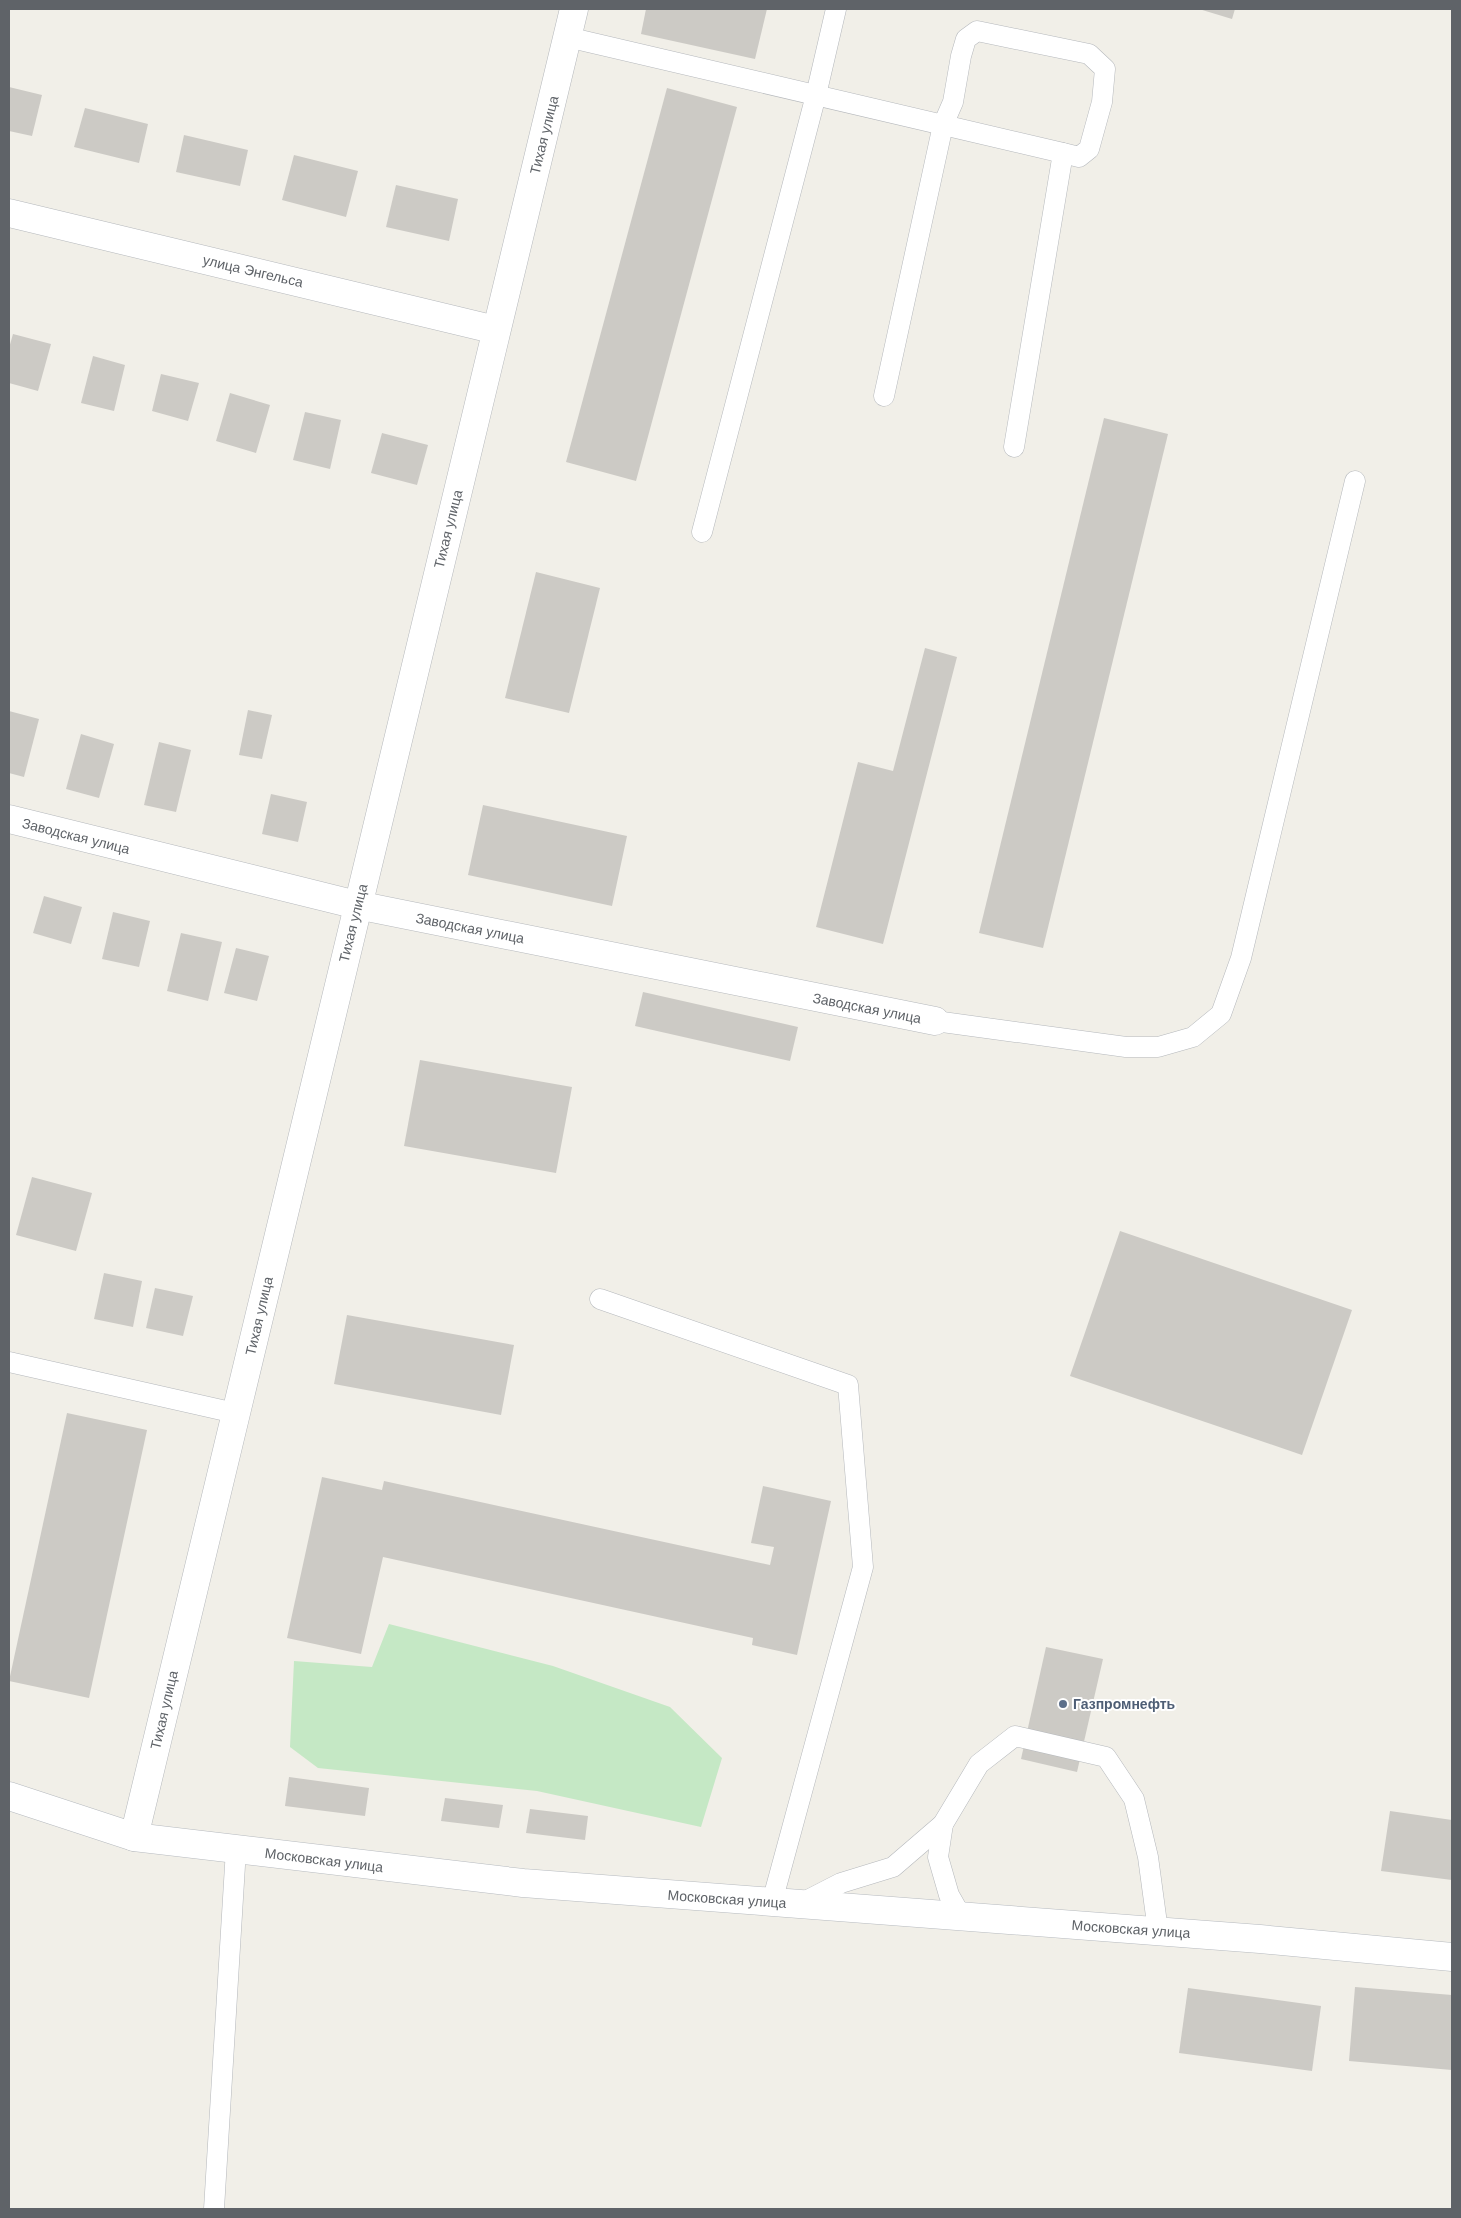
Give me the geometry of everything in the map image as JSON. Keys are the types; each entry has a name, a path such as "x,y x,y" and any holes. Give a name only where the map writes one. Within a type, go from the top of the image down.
{"street":[{"name":"Тихая улица","path":"134,1837 574,9"},
{"name":"улица Энгельса","path":"9,213 496,330"},
{"name":"Заводская улица","path":"9,819 358,905 935,1021"},
{"name":"Московская улица","path":"9,1796 134,1837 523,1883 961,1916 1452,1957"}],"lane":[{"path":"702,532 816,96 836,9"},
{"path":"567,37 816,96 943,125 1079,157 1089,149 1102,102 1105,69 1089,54 977,32 966,39 953,102 943,125 884,396"},
{"path":"1014,447 1063,153"},
{"path":"935,1021 1126,1047 1158,1048 1193,1037 1220,1014 1241,958 1354,481"},
{"path":"600,1298 848,1385 863,1567 772,1902"},
{"path":"9,1362 236,1413"},
{"path":"799,1904 841,1883 893,1867 943,1824 979,1764 1015,1736 1106,1758 1134,1799 1148,1857 1158,1932"},
{"path":"943,1824 938,1857 948,1895 961,1916"},
{"path":"214,2209 236,1849"}],"green space":[{"path":"389,1624 553,1666 670,1707 722,1758 701,1827 537,1791 318,1768 290,1747 294,1661 372,1667"}],"building":[{"path":"646,9 767,9 755,59 641,34"},
{"path":"1199,9 1235,9 1232,19"},
{"path":"9,87 42,95 32,136 9,131"},
{"path":"667,88 737,107 636,481 566,462"},
{"path":"85,108 148,124 139,163 74,147"},
{"path":"184,135 248,150 240,186 176,172"},
{"path":"294,155 358,171 346,217 282,200"},
{"path":"396,185 458,199 449,241 386,227"},
{"path":"13,334 51,344 38,391 9,383 9,348"},
{"path":"93,356 125,365 114,411 81,403"},
{"path":"161,374 199,383 188,421 152,411"},
{"path":"230,393 270,405 256,453 216,441"},
{"path":"305,412 341,420 330,469 293,460"},
{"path":"1104,418 1168,434 1043,948 979,933"},
{"path":"382,433 428,445 417,485 371,473"},
{"path":"536,572 600,588 569,713 505,698"},
{"path":"925,648 957,657 883,944 816,927 858,762 893,771"},
{"path":"248,710 272,715 262,759 239,755"},
{"path":"9,711 39,719 24,777 9,773"},
{"path":"81,734 114,744 99,798 66,789"},
{"path":"159,742 191,750 176,812 144,805"},
{"path":"271,794 307,802 298,842 262,834"},
{"path":"483,805 627,836 612,906 468,875"},
{"path":"44,896 82,907 71,944 33,933"},
{"path":"113,912 150,921 139,967 102,959"},
{"path":"181,933 222,942 208,1001 167,991"},
{"path":"236,948 269,956 257,1001 224,993"},
{"path":"643,992 798,1027 790,1061 635,1026"},
{"path":"420,1060 572,1087 556,1173 404,1146"},
{"path":"32,1177 92,1193 76,1251 16,1235"},
{"path":"1120,1231 1352,1310 1302,1455 1070,1376"},
{"path":"104,1273 142,1281 133,1327 94,1319"},
{"path":"155,1288 193,1296 183,1336 146,1328"},
{"path":"347,1315 514,1345 501,1415 334,1384"},
{"path":"67,1413 147,1430 89,1698 9,1681"},
{"path":"322,1477 382,1490 384,1481 770,1565 774,1547 751,1543 763,1486 831,1501 797,1655 752,1645 753,1638 383,1557 361,1654 287,1638"},
{"path":"1046,1647 1103,1659 1077,1772 1021,1759"},
{"path":"289,1777 369,1788 365,1816 285,1806"},
{"path":"445,1798 503,1805 499,1828 441,1821"},
{"path":"530,1809 588,1816 585,1840 526,1833"},
{"path":"1390,1811 1452,1820 1452,1880 1381,1871"},
{"path":"1355,1987 1452,1995 1452,2070 1349,2061"},
{"path":"1188,1988 1321,2006 1312,2071 1179,2053"}],"place":[{"name":"Газпромнефть","path":"1063,1704"}]}
